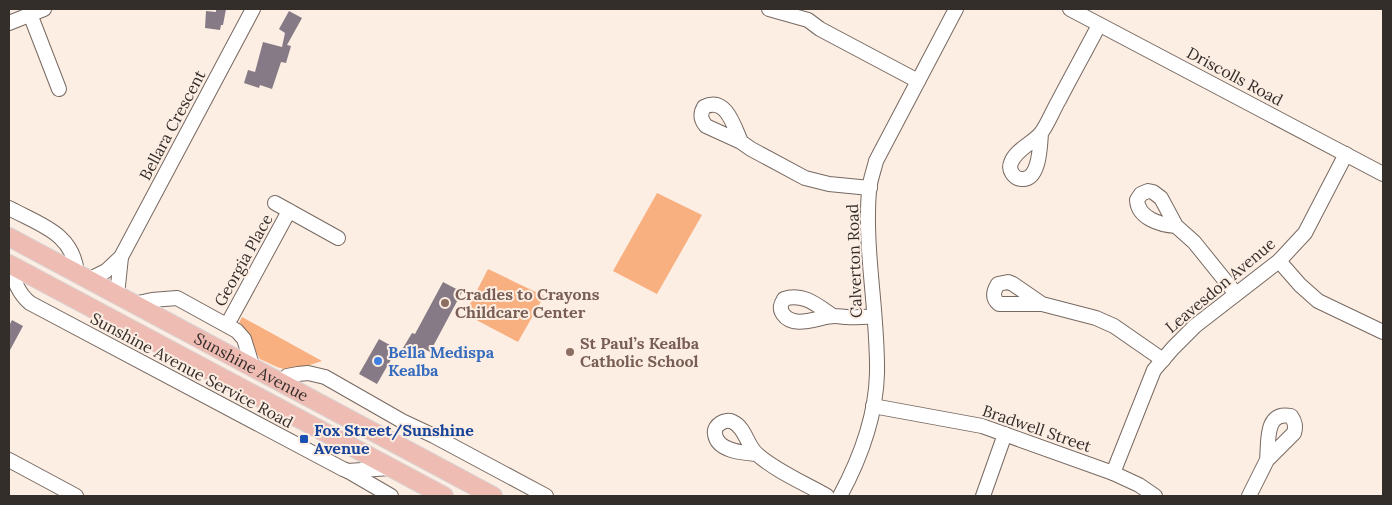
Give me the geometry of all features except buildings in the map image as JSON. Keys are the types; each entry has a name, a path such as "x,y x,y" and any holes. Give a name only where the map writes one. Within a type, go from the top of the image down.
{"main road":[{"name":"Sunshine Avenue","path":"9,238 493,496"},
{"name":"Sunshine Avenue","path":"10,265 390,468 427,491 444,496"},
{"path":"273,405 280,382"}],"street":[{"path":"9,23 44,9"},
{"name":"Bellara Crescent","path":"121,257 253,9"},
{"path":"770,9 804,15 820,29 918,81"},
{"name":"Calverton Road","path":"840,496 860,455 873,406 877,374 868,227 870,188 876,161 956,9"},
{"name":"Driscolls Road","path":"1070,9 1383,174"},
{"path":"30,14 60,89"},
{"path":"1041,133 1099,25"},
{"path":"741,142 805,178 829,184 870,188"},
{"name":"Leavesdon Avenue","path":"1113,473 1154,370 1195,326 1279,261 1305,233 1346,154"},
{"name":"Georgia Place","path":"275,203 338,238"},
{"path":"9,208 61,237 70,248 83,277 106,272 121,257"},
{"name":"Georgia Place","path":"227,325 289,211"},
{"path":"1176,226 1194,242 1236,294"},
{"path":"117,295 121,257"},
{"path":"1279,261 1300,285 1318,301 1383,332"},
{"path":"10,265 14,279 23,296"},
{"name":"Sunshine Avenue Service Road","path":"9,292 23,296 39,308 348,471 390,496"},
{"name":"Sunshine Avenue Service Road","path":"133,304 176,298 227,325 241,335 250,354 253,368"},
{"path":"1042,304 1096,318 1114,326 1163,360"},
{"path":"834,316 846,318 874,317"},
{"name":"Sunshine Avenue Service Road","path":"280,382 287,376 298,374 308,373 325,377 402,421 546,496"},
{"name":"Bradwell Street","path":"873,406 982,426 1113,473 1139,485 1155,496"},
{"path":"983,496 1006,434"},
{"path":"756,454 826,496"},
{"path":"9,460 76,496"},
{"path":"1249,496 1268,460"},
{"path":"348,471 390,468"}],"shaded area":[{"path":"657,193 702,215 657,294 613,271"},
{"path":"488,269 544,296 518,342 465,314"},
{"path":"242,317 322,361 301,368 287,370 260,359 239,323"}],"place":[{"name":"Cradles to Crayons Childcare Center","path":"445,303"},
{"name":"St Paul’s Kealba Catholic School","path":"570,352"},
{"name":"Bella Medispa Kealba","path":"378,361"},
{"name":"Fox Street/Sunshine Avenue","path":"304,439"}]}
